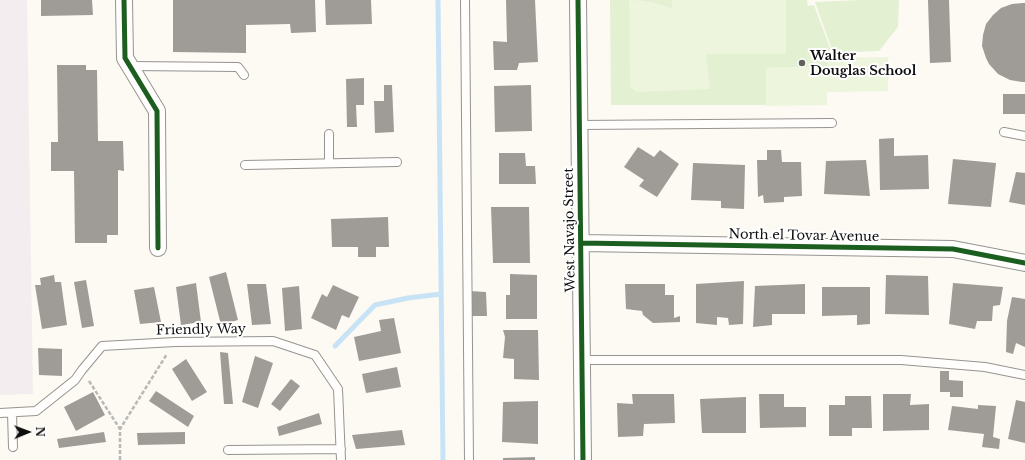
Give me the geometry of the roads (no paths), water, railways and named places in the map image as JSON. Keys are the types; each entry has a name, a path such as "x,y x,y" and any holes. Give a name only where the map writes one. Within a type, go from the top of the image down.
{"street":[{"path":"124,0 125,58 157,112 158,248"},
{"name":"West Navajo Street","path":"578,0 583,460"},
{"name":"North el Tovar Avenue","path":"581,243 953,249 1025,263"}],"lane":[{"path":"465,0 469,460"},
{"path":"130,66 238,67 244,75"},
{"path":"579,126 832,123"},
{"path":"1004,132 1025,136"},
{"path":"329,134 329,163"},
{"path":"245,165 397,162"},
{"name":"Friendly Way","path":"0,413 36,411 75,380 102,346 175,342 273,341 315,355 338,389 341,460"},
{"path":"582,360 901,360 985,367 1025,375"},
{"path":"12,413 13,447"},
{"path":"228,450 341,449"}],"waterway":[{"path":"438,0 443,460"},
{"path":"335,346 375,305 408,298 441,294"}],"place":[{"name":"Walter Douglas School","path":"802,63"}]}
